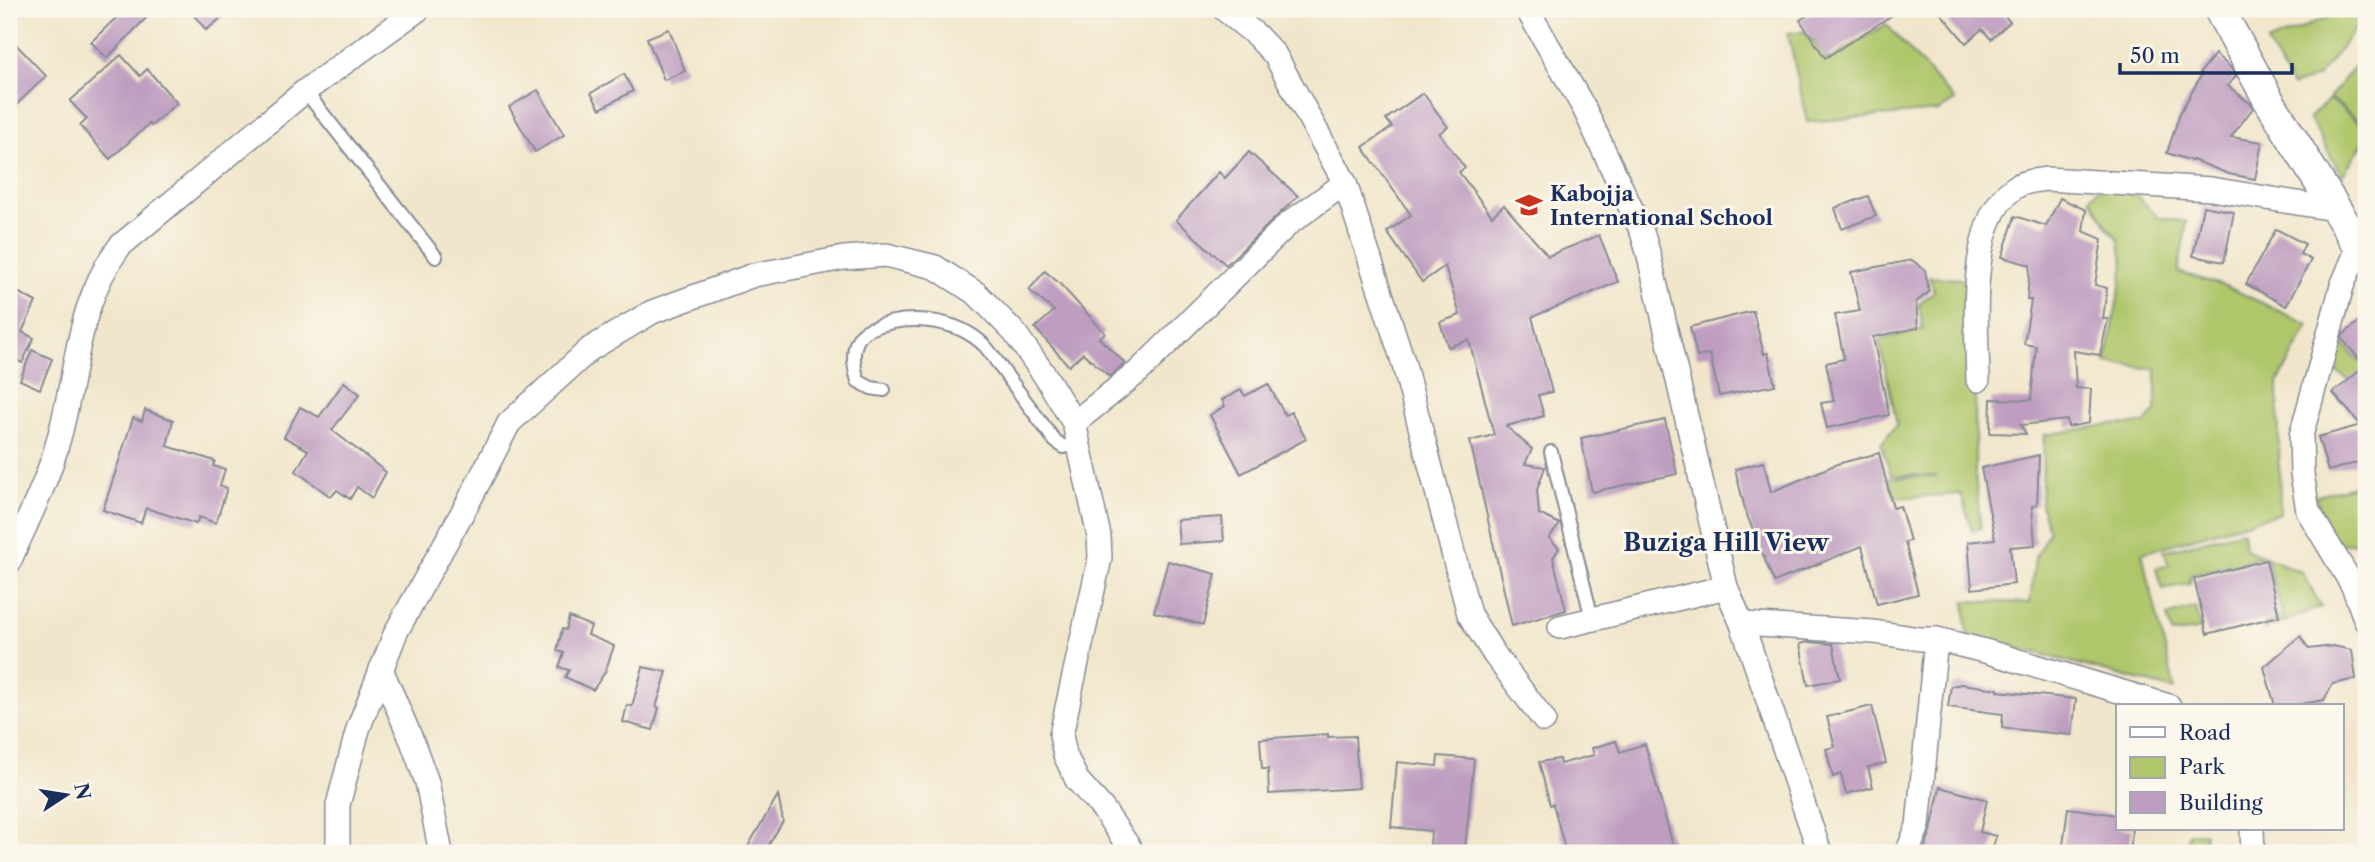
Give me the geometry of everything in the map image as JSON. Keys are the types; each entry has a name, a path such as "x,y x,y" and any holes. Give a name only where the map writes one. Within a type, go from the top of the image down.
{"street":[{"path":"9,562 43,485 59,438 85,317 92,292 105,266 120,246 305,91 419,9"},
{"path":"1224,9 1256,35 1275,55 1345,183 1403,361 1469,614 1494,653 1544,720"},
{"path":"1527,9 1584,108 1642,232 1727,587 1821,853"},
{"path":"2219,9 2267,99 2362,253 2342,286 2301,436 2302,474 2308,511 2353,586 2366,621"},
{"path":"1978,380 1976,305 1979,266 1984,240 1995,210 2015,187 2029,181 2046,179 2211,189 2334,209"},
{"path":"1076,433 1288,224 1345,183"},
{"path":"338,853 338,805 358,729 396,632 509,424 590,349 652,312 754,275 844,258 886,254 935,267 977,294 1014,332 1046,377 1076,433 1099,536 1100,558 1061,735 1065,755 1077,780 1103,809 1133,853"},
{"path":"1560,627 1727,587"},
{"path":"1742,624 1874,632 1936,639 2162,704"},
{"path":"1907,853 1917,826 1936,639"},
{"path":"382,669 427,782 440,853"},
{"path":"2252,830 2253,853"}],"lane":[{"path":"305,91 436,257"},
{"path":"884,390 871,388 858,381 854,368 855,345 864,331 910,319 962,330 985,346 1055,441 1064,447 1076,433"},
{"path":"1551,452 1592,619"}],"green space":[{"path":"2346,9 2357,9 2366,15 2318,77 2292,86 2267,43"},
{"path":"1886,24 1955,101 1939,111 1807,122 1788,33 1804,31 1829,60"},
{"path":"2355,66 2366,74 2366,127 2330,97"},
{"path":"2330,99 2366,129 2366,138 2342,176 2309,118"},
{"path":"2102,186 2138,197 2159,217 2187,222 2178,272 2228,287 2309,325 2278,383 2280,513 2142,553 2175,690 1967,634 1965,601 2030,603 2035,558 2049,531 2041,505 2044,435 2113,424 2144,424 2156,412 2156,369 2106,363 2124,265 2119,240 2108,228 2090,197"},
{"path":"1929,277 1976,280 1975,476 1981,528 1972,530 1961,494 1895,498 1889,478 1937,476 1891,475 1881,444 1897,424 1879,340 1923,329 1919,304 1934,291"},
{"path":"2340,341 2366,368 2366,394 2334,369"},
{"path":"2366,479 2366,554 2356,542 2334,545 2315,496 2350,487"},
{"path":"2243,531 2245,549 2264,557 2191,575 2190,584 2162,589 2156,568 2169,565 2164,551"},
{"path":"2266,558 2302,572 2321,607 2264,630 2265,623 2283,617"},
{"path":"2196,607 2201,629 2172,634 2167,616"},
{"path":"2189,833 2205,833 2203,853 2175,853 2186,851"}],"building":[{"path":"125,9 155,9 107,58 91,42"},
{"path":"189,9 233,9 206,30"},
{"path":"1818,9 1902,9 1825,58 1800,20"},
{"path":"1937,9 2005,9 2001,12 2010,22 1991,39 1982,29 1966,43"},
{"path":"669,29 685,71 664,80 647,38"},
{"path":"9,37 46,76 9,112"},
{"path":"2215,54 2236,76 2228,86 2253,108 2231,137 2262,142 2255,179 2229,174 2167,153 2180,113 2202,74 2200,73"},
{"path":"121,55 140,76 147,69 177,103 110,159 80,126 87,119 70,101"},
{"path":"624,74 633,91 600,109 591,93"},
{"path":"538,90 564,135 535,152 509,107"},
{"path":"1423,93 1448,127 1439,133 1465,168 1459,172 1492,216 1504,205 1548,256 1599,235 1618,282 1532,317 1552,392 1538,395 1544,416 1506,426 1532,449 1525,464 1545,467 1537,490 1539,514 1560,524 1549,538 1559,548 1553,558 1566,610 1512,626 1470,441 1494,435 1469,340 1448,347 1440,322 1460,315 1445,266 1422,282 1387,232 1411,215 1363,147 1392,127 1386,119"},
{"path":"1249,152 1298,196 1226,265 1176,220 1219,172 1225,178"},
{"path":"1868,196 1876,216 1842,229 1835,208"},
{"path":"2060,198 2086,210 2083,231 2102,239 2095,285 2107,288 2103,319 2108,319 2100,355 2074,351 2076,388 2091,389 2089,423 2068,427 2067,420 2021,425 2026,434 1990,433 1991,399 2031,400 2036,346 2024,344 2031,300 2027,300 2030,265 2002,257 2015,216 2046,226"},
{"path":"2203,206 2234,212 2224,262 2193,256"},
{"path":"2276,229 2305,244 2300,254 2311,260 2286,306 2246,284"},
{"path":"1912,260 1925,270 1929,292 1916,302 1918,328 1873,337 1889,415 1827,428 1821,403 1834,401 1826,363 1844,359 1835,315 1860,311 1851,272"},
{"path":"1045,271 1105,333 1099,338 1125,363 1110,377 1083,353 1069,366 1035,328 1054,311 1029,290"},
{"path":"14,290 36,302 22,332 34,338 22,363 10,357 9,359 9,301"},
{"path":"1753,311 1764,354 1768,353 1775,385 1719,396 1710,354 1697,357 1690,327"},
{"path":"2366,315 2366,460 2328,471 2318,437 2361,425 2333,393 2365,366 2342,339 2343,335"},
{"path":"32,350 52,359 40,389 20,380"},
{"path":"344,382 360,394 332,430 386,472 372,498 357,487 350,499 337,490 331,497 296,471 308,450 284,437 300,407 319,417"},
{"path":"1268,384 1285,415 1291,412 1306,439 1241,474 1210,415 1225,406 1222,400 1241,390 1245,396"},
{"path":"145,410 173,420 167,446 215,461 213,466 225,469 220,486 227,488 216,523 199,517 196,524 146,508 141,523 103,510 133,418 142,421"},
{"path":"1665,420 1677,474 1592,492 1581,438"},
{"path":"1879,453 1893,508 1900,506 1910,541 1905,542 1918,594 1877,604 1862,546 1774,582 1746,513 1735,469 1764,462 1771,492 1837,464"},
{"path":"2039,455 2037,505 2032,506 2035,545 2010,547 2014,584 1972,589 1968,542 1995,539 1981,468"},
{"path":"1222,517 1224,541 1179,544 1177,520"},
{"path":"2266,560 2279,616 2207,634 2194,579"},
{"path":"1168,561 1216,574 1203,625 1154,612"},
{"path":"569,617 591,626 588,635 614,646 605,672 593,690 565,677 569,670 559,667 564,653 557,651 562,629 566,630"},
{"path":"2300,636 2309,649 2333,646 2352,650 2356,679 2333,684 2324,700 2301,704 2274,704 2264,667"},
{"path":"1800,644 1833,644 1840,679 1808,685"},
{"path":"643,667 667,672 656,707 659,708 653,730 623,722 627,705 632,706"},
{"path":"1961,684 1998,691 2076,699 2072,735 2002,728 2003,714 1948,707 1951,686"},
{"path":"1872,706 1886,763 1868,767 1873,787 1846,794 1841,774 1833,777 1826,749 1835,747 1827,717"},
{"path":"1328,734 1328,737 1355,736 1359,788 1269,794 1268,769 1262,769 1260,739"},
{"path":"1616,741 1620,752 1645,744 1675,853 1566,853 1539,762 1559,759 1560,764 1594,755 1592,748"},
{"path":"1438,756 1474,759 1465,849 1430,846 1431,831 1391,827 1397,762 1437,766"},
{"path":"1940,787 1987,800 1980,832 1996,836 1991,853 1934,853 1924,850 1931,831"},
{"path":"778,795 783,821 764,853 744,853"},
{"path":"2068,808 2116,815 2116,830 2132,830 2129,853 2062,853"}],"place":[{"name":"Kabojja International School","path":"1529,205"}],"district":[{"name":"Buziga Hill View","path":"1726,542"}]}
